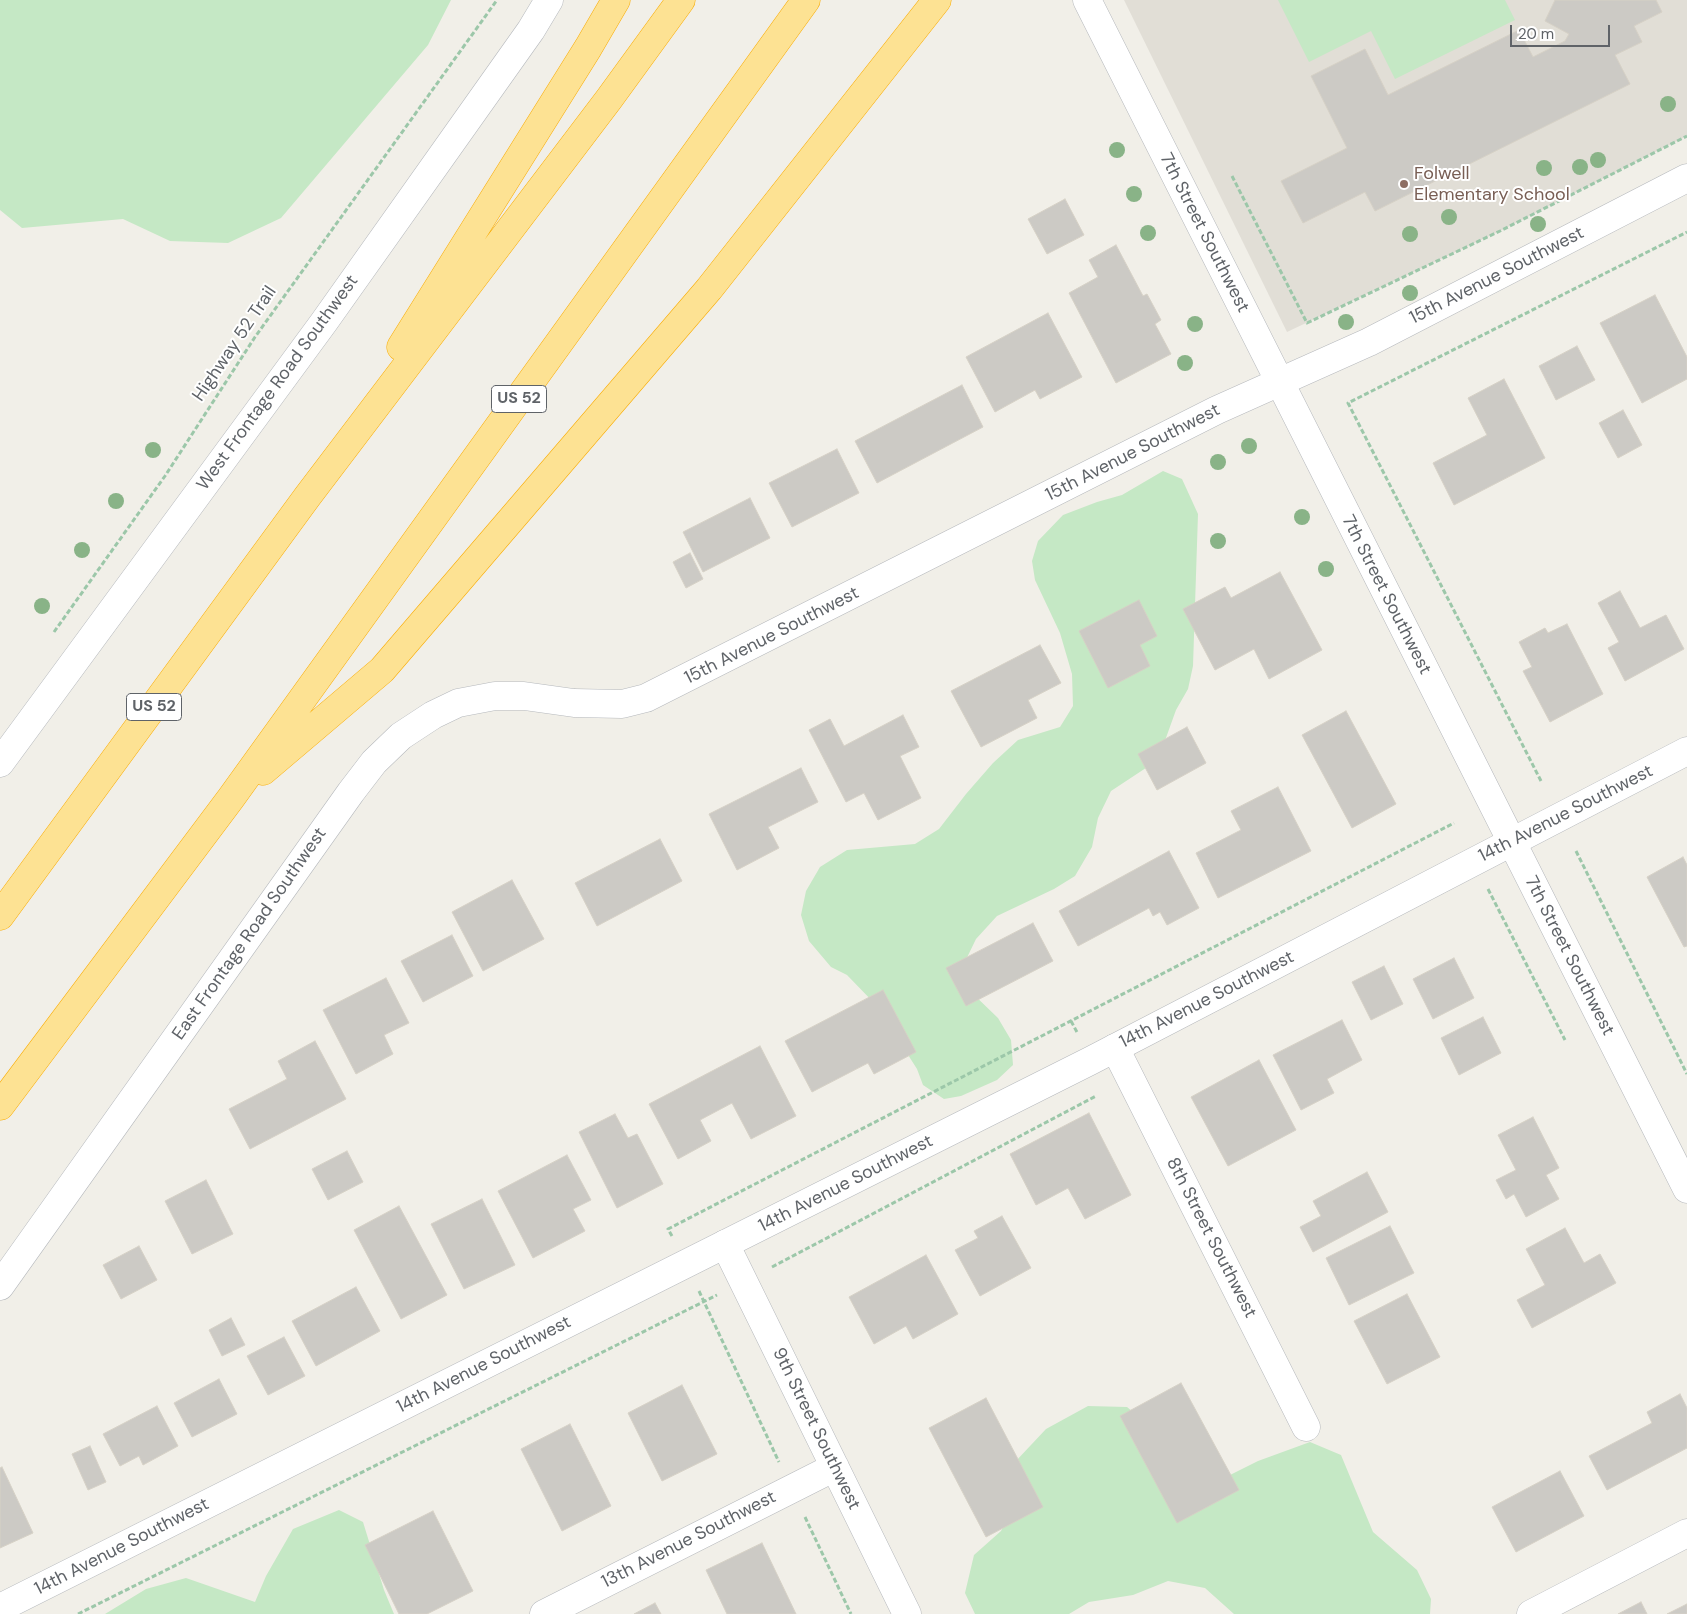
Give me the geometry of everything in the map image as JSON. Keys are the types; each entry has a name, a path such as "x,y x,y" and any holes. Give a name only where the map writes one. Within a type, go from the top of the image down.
{"highway":[{"path":"307,497 583,56 616,0"},
{"name":"US 52","path":"0,916 307,497 597,115 681,0"},
{"name":"US 52","path":"0,1106 231,798 806,0"},
{"path":"231,798 382,670 708,289 937,0"}],"street":[{"name":"West Frontage Road Southwest","path":"0,763 324,322 531,30 549,0"},
{"name":"7th Street Southwest","path":"1087,0 1687,1189"},
{"name":"15th Avenue Southwest","path":"574,702 622,704 646,698 668,688 1217,410 1369,342 1687,178"},
{"name":"East Frontage Road Southwest","path":"0,1286 345,800 374,762 401,736 433,715 458,703 495,696 524,696 574,702"},
{"name":"14th Avenue Southwest","path":"0,1608 1115,1048 1687,751"},
{"name":"8th Street Southwest","path":"1115,1048 1306,1427"},
{"name":"9th Street Southwest","path":"724,1244 907,1614"},
{"name":"13th Avenue Southwest","path":"544,1614 835,1467"},
{"path":"1532,1614 1687,1533"}],"path":[{"name":"Highway 52 Trail","path":"53,634 165,476 255,337 497,0"},
{"path":"1232,176 1306,323 1500,231 1687,136"},
{"path":"1540,781 1348,403 1687,232"},
{"path":"668,1229 1454,823"},
{"path":"1576,851 1687,1074"},
{"path":"1488,888 1565,1040"},
{"path":"78,1614 704,1302 1096,1096"},
{"path":"704,1302 851,1614"}],"shaded area":[{"name":"Folwell Elementary School","path":"1124,0 1687,0 1687,136 1500,231 1287,332"}],"green space":[{"path":"0,0 451,0 428,45 281,218 228,243 170,241 123,219 22,228 0,210"},
{"path":"1278,0 1505,0 1515,20 1395,79 1371,31 1309,62"},
{"path":"1163,471 1182,479 1198,514 1193,666 1188,689 1176,710 1158,760 1111,791 1098,818 1092,847 1075,876 1054,889 997,916 976,939 959,974 970,991 998,1018 1011,1040 1013,1065 997,1080 961,1096 944,1099 923,1085 917,1069 877,1006 847,975 831,967 809,941 801,915 806,891 820,867 847,850 915,844 939,829 993,763 1018,740 1060,727 1073,706 1072,674 1060,633 1035,580 1032,561 1038,541 1063,515 1122,495"},
{"path":"1088,1406 1127,1407 1156,1431 1208,1486 1258,1461 1310,1442 1341,1455 1373,1532 1417,1570 1431,1599 1430,1614 1234,1614 1205,1588 1168,1581 1133,1595 1089,1602 1069,1614 975,1614 965,1593 974,1555 1001,1531 1015,1505 1015,1462 1046,1429"},
{"path":"339,1510 363,1522 384,1590 394,1614 105,1614 146,1589 186,1578 255,1602 266,1576 293,1529"}],"building":[{"name":"Folwell Elementary School","path":"1555,0 1656,0 1662,12 1634,26 1642,42 1615,55 1630,84 1375,211 1365,192 1303,223 1281,181 1347,148 1311,76 1365,49 1388,95 1519,30 1533,57 1565,41 1569,34 1545,21"},
{"path":"1065,199 1084,235 1047,254 1028,219"},
{"path":"1116,245 1143,296 1147,294 1161,320 1155,324 1171,354 1116,383 1069,293 1098,277 1089,260"},
{"path":"1655,295 1687,357 1687,379 1642,403 1600,323"},
{"path":"1048,313 1082,377 1040,399 1035,390 995,412 966,357"},
{"path":"1577,346 1595,380 1556,400 1539,366"},
{"path":"1504,379 1545,458 1454,505 1433,463 1487,435 1468,398"},
{"path":"962,385 983,427 877,483 855,441"},
{"path":"1623,410 1642,445 1618,458 1599,423"},
{"path":"837,449 859,493 792,527 769,483"},
{"path":"750,498 770,538 703,572 683,532"},
{"path":"690,553 703,579 686,588 673,562"},
{"path":"1280,572 1322,650 1269,679 1254,649 1215,670 1183,609 1225,587 1231,598"},
{"path":"1620,591 1640,628 1666,615 1684,649 1625,681 1608,648 1619,642 1598,603"},
{"path":"1139,600 1157,636 1140,645 1150,666 1108,688 1079,631"},
{"path":"1567,624 1603,694 1550,722 1523,671 1532,667 1519,642 1545,628 1548,633"},
{"path":"1040,645 1061,683 1028,700 1037,718 981,747 951,691"},
{"path":"1346,711 1396,804 1352,828 1302,735"},
{"path":"903,715 919,747 900,756 921,798 878,820 864,793 846,802 809,730 830,719 844,746"},
{"path":"1187,727 1206,763 1157,790 1138,754"},
{"path":"801,768 818,802 768,827 779,848 737,870 709,814"},
{"path":"1278,787 1311,851 1218,898 1196,853 1241,830 1231,811"},
{"path":"660,839 682,881 597,926 575,883"},
{"path":"1169,851 1199,908 1167,925 1160,912 1153,916 1149,908 1078,946 1059,911"},
{"path":"1683,857 1687,865 1687,946 1684,947 1647,877"},
{"path":"512,880 544,939 483,971 452,912"},
{"path":"1033,923 1053,961 966,1006 946,968"},
{"path":"452,935 473,976 423,1002 401,961"},
{"path":"1454,958 1474,998 1433,1019 1413,979"},
{"path":"1384,966 1403,1004 1371,1020 1352,982"},
{"path":"386,978 409,1023 384,1035 393,1054 356,1074 323,1010"},
{"path":"883,990 916,1052 874,1074 868,1063 812,1092 785,1041"},
{"path":"1483,1017 1501,1053 1459,1075 1441,1038"},
{"path":"1342,1020 1362,1060 1327,1079 1334,1093 1301,1110 1273,1055"},
{"path":"315,1041 346,1099 250,1149 229,1109 287,1079 278,1061"},
{"path":"760,1046 796,1116 751,1139 732,1103 700,1120 711,1141 678,1159 649,1104"},
{"path":"1259,1060 1296,1130 1228,1166 1191,1097"},
{"path":"1089,1113 1131,1195 1085,1219 1068,1188 1036,1205 1010,1154"},
{"path":"615,1114 628,1138 637,1134 663,1184 617,1208 579,1132"},
{"path":"1533,1117 1559,1168 1546,1175 1559,1199 1526,1217 1514,1194 1506,1199 1496,1180 1516,1170 1498,1135"},
{"path":"347,1151 363,1182 328,1200 312,1169"},
{"path":"567,1155 591,1200 573,1209 585,1231 533,1258 498,1191"},
{"path":"1367,1172 1388,1212 1313,1252 1300,1227 1321,1216 1313,1201"},
{"path":"206,1180 233,1234 192,1254 165,1201"},
{"path":"482,1199 515,1265 464,1289 431,1224"},
{"path":"399,1206 447,1295 401,1319 354,1230"},
{"path":"1002,1216 1031,1268 980,1296 955,1250 978,1238 974,1231"},
{"path":"1390,1226 1414,1273 1349,1305 1326,1258"},
{"path":"1565,1228 1584,1263 1600,1254 1616,1283 1532,1328 1517,1300 1545,1285 1526,1249"},
{"path":"139,1246 157,1280 121,1299 103,1265"},
{"path":"926,1255 958,1314 913,1339 906,1326 874,1344 849,1297"},
{"path":"356,1287 380,1331 316,1366 292,1321"},
{"path":"1407,1294 1440,1357 1387,1384 1354,1321"},
{"path":"231,1318 245,1345 222,1356 209,1330"},
{"path":"284,1337 305,1376 268,1395 247,1356"},
{"path":"219,1379 237,1414 192,1437 174,1403"},
{"path":"1181,1383 1239,1490 1177,1523 1120,1416"},
{"path":"682,1385 717,1454 662,1481 628,1413"},
{"path":"1680,1394 1687,1408 1687,1448 1607,1490 1589,1456 1652,1423 1647,1412"},
{"path":"986,1398 1043,1507 986,1537 929,1428"},
{"path":"157,1406 178,1446 143,1465 139,1456 120,1466 103,1434"},
{"path":"570,1424 611,1506 562,1531 521,1449"},
{"path":"90,1446 106,1482 88,1490 72,1454"},
{"path":"2,1467 33,1533 0,1548 0,1468"},
{"path":"1560,1471 1584,1516 1516,1552 1492,1507"},
{"path":"433,1511 473,1591 427,1614 399,1614 365,1545"},
{"path":"762,1543 796,1614 727,1614 706,1570"},
{"path":"1641,1602 1647,1614 1618,1614"},
{"path":"655,1603 661,1614 634,1614"},
{"path":"1687,1604 1687,1614 1667,1614"}],"place":[{"name":"Folwell Elementary School","path":"1404,184"}]}
